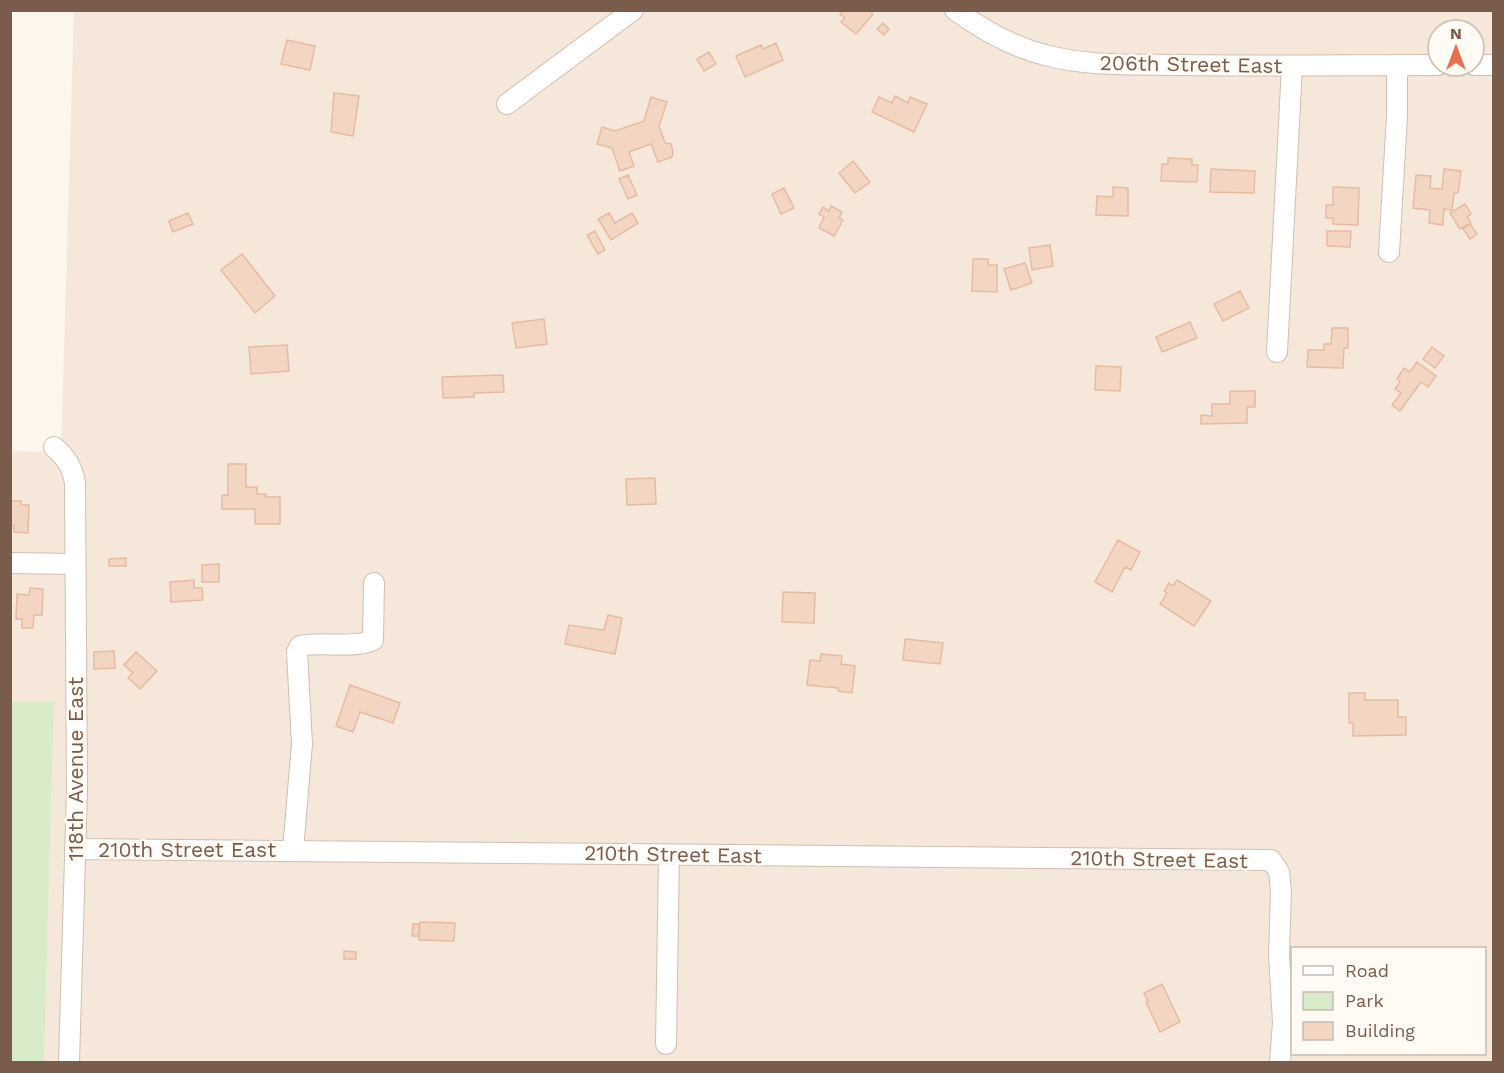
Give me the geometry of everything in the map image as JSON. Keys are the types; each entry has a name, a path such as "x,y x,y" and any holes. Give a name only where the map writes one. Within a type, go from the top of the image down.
{"street":[{"path":"507,105 633,10"},
{"name":"206th Street East","path":"955,10 993,35 1030,51 1063,60 1103,63 1292,66 1426,65"},
{"path":"1389,252 1396,116 1396,65"},
{"path":"1277,352 1292,66"},
{"name":"118th Avenue East","path":"54,447 64,455 72,468 75,483 77,790 69,1062"},
{"path":"10,563 75,564"},
{"path":"293,850 302,744 297,652 300,646 309,644 359,644 374,640 374,583"},
{"name":"210th Street East","path":"75,849 1271,860 1278,872 1281,891 1279,955 1283,1022 1280,1062"},
{"path":"666,1044 669,854"}],"shaded area":[{"path":"74,11 1493,11 1493,1062 44,1062 54,703 11,702 11,451 61,452"}],"green space":[{"path":"11,702 54,702 44,1062 11,1062"}],"building":[{"path":"843,10 868,10 873,14 856,34 841,22 845,18 840,14"},
{"path":"883,23 889,29 884,35 877,29"},
{"path":"287,40 315,46 310,70 281,64"},
{"path":"776,43 783,60 745,77 736,56 761,45 763,49"},
{"path":"709,52 716,64 704,71 697,59"},
{"path":"334,93 359,96 353,136 331,132"},
{"path":"895,96 908,103 910,97 927,104 914,132 872,112 879,97 892,103"},
{"path":"651,97 667,102 659,126 665,143 671,144 672,157 658,162 651,144 629,152 634,166 620,171 612,148 597,144 602,127 615,131 644,121"},
{"path":"1168,158 1192,159 1192,165 1198,165 1197,182 1161,181 1162,164 1168,164"},
{"path":"853,161 870,182 855,193 839,173"},
{"path":"1211,169 1255,171 1254,193 1210,192"},
{"path":"1444,169 1461,171 1458,193 1454,193 1452,210 1444,209 1443,225 1429,223 1430,210 1413,208 1416,175 1431,176 1430,188 1442,189"},
{"path":"628,175 637,195 628,199 619,179"},
{"path":"1113,187 1128,188 1128,216 1096,215 1097,196 1113,197"},
{"path":"1333,187 1359,188 1358,225 1333,224 1333,218 1326,218 1326,205 1333,205"},
{"path":"784,188 794,208 781,214 772,194"},
{"path":"1465,204 1471,214 1467,217 1471,223 1460,229 1450,213"},
{"path":"831,206 842,212 839,218 843,220 834,236 819,228 824,217 819,214 823,207 829,211"},
{"path":"188,213 193,224 173,232 169,221"},
{"path":"609,213 615,223 632,213 638,223 611,240 598,219"},
{"path":"1470,224 1477,234 1470,239 1463,229"},
{"path":"595,231 605,250 598,254 587,235"},
{"path":"1327,231 1351,231 1350,247 1327,246"},
{"path":"1050,245 1053,266 1032,270 1029,248"},
{"path":"242,254 275,296 255,313 221,270"},
{"path":"973,259 988,259 988,265 997,265 997,292 972,291"},
{"path":"1025,263 1032,283 1011,290 1004,269"},
{"path":"1240,291 1249,308 1223,321 1214,304"},
{"path":"544,319 547,344 516,348 512,323"},
{"path":"1190,322 1197,338 1162,352 1156,337"},
{"path":"1332,328 1348,328 1348,348 1344,348 1343,368 1307,367 1308,350 1324,350 1324,344 1331,344"},
{"path":"287,345 289,371 251,374 249,347"},
{"path":"1432,347 1444,356 1435,368 1423,359"},
{"path":"1417,362 1436,376 1428,387 1421,382 1400,411 1392,405 1401,393 1395,389 1400,382 1397,379 1404,368 1410,372"},
{"path":"1096,366 1121,367 1120,391 1095,390"},
{"path":"503,375 504,392 474,393 474,397 443,398 442,377"},
{"path":"1230,391 1255,391 1255,407 1247,407 1247,423 1201,424 1201,415 1212,416 1212,404 1230,404"},
{"path":"228,464 246,464 246,487 257,487 257,494 266,494 265,497 280,497 280,524 255,524 255,509 222,509 222,495 228,495"},
{"path":"655,478 656,504 627,505 626,479"},
{"path":"10,501 21,501 21,505 29,505 28,533 14,532 14,525 10,525"},
{"path":"1118,540 1140,552 1131,570 1125,567 1112,592 1095,582"},
{"path":"126,558 126,566 109,566 109,559"},
{"path":"219,564 219,582 202,582 202,565"},
{"path":"194,580 194,588 202,588 203,600 171,602 170,582"},
{"path":"1177,580 1211,601 1194,626 1160,604 1167,593 1164,591 1169,583 1173,586"},
{"path":"30,588 43,589 42,615 34,615 33,628 22,628 22,619 16,619 17,594 29,595"},
{"path":"783,592 815,593 814,623 782,622"},
{"path":"608,615 622,618 615,654 565,644 569,625 604,630"},
{"path":"905,639 943,643 940,664 903,660"},
{"path":"114,651 115,668 94,669 94,652"},
{"path":"136,652 157,671 140,689 128,678 133,673 124,665"},
{"path":"821,654 842,656 841,664 855,666 852,693 838,691 838,688 807,685 810,660 820,661"},
{"path":"350,685 400,703 393,723 360,712 353,732 336,726"},
{"path":"1349,693 1365,693 1365,700 1398,700 1398,717 1406,717 1406,735 1353,736 1353,723 1349,723"},
{"path":"420,922 455,923 454,941 419,940"},
{"path":"413,924 419,924 419,936 412,936"},
{"path":"344,951 356,952 356,959 344,959"},
{"path":"1162,984 1180,1022 1160,1032 1144,993"}]}
